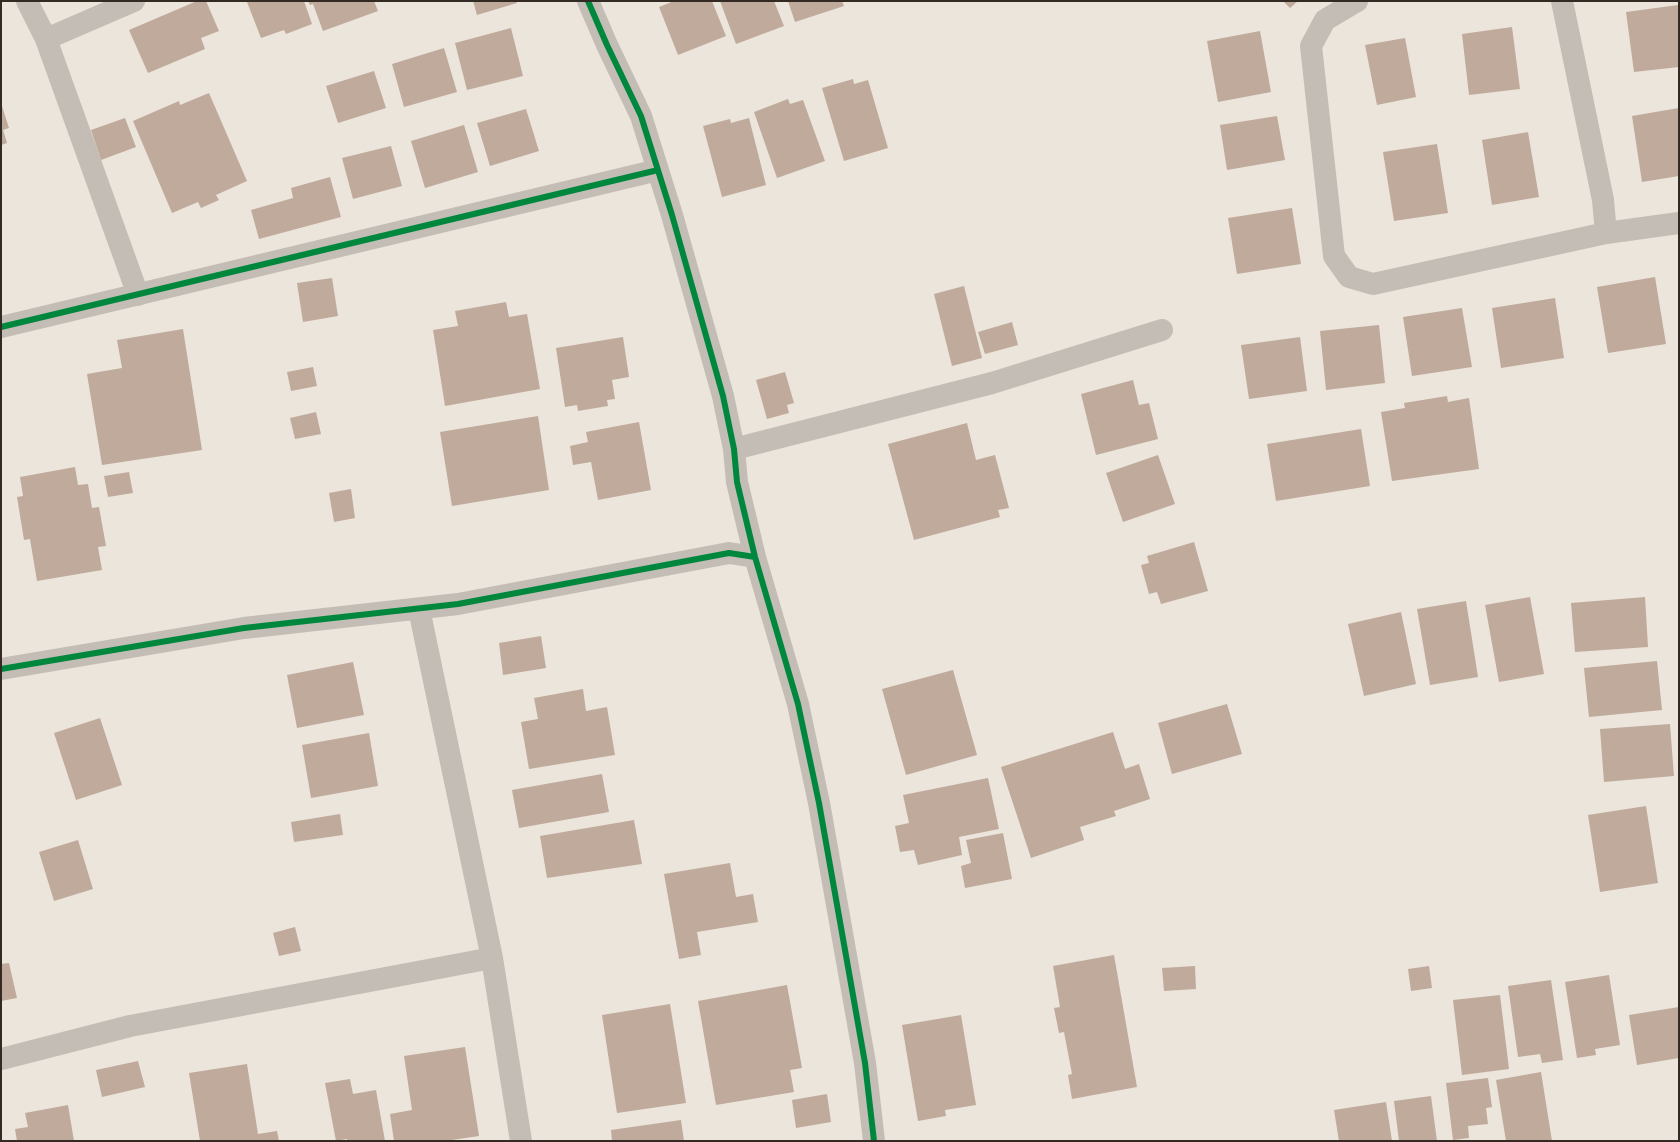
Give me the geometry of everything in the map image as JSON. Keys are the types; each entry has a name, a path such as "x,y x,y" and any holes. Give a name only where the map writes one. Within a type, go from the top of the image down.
{"street":[{"path":"27,1 46,39 138,295"},
{"path":"46,39 134,1"},
{"path":"588,1 641,116 723,396 734,449 737,482 755,557 798,704 817,795 865,1063 874,1141"},
{"path":"1357,1 1325,20 1311,46 1334,256 1349,277 1373,284 1606,233 1679,223"},
{"path":"1562,1 1603,200 1606,233"},
{"path":"1,327 658,170"},
{"path":"734,449 992,383 1162,330"},
{"path":"1,669 244,628 458,604 729,554 755,557"},
{"path":"419,609 492,958 521,1141"},
{"path":"1,1058 130,1026 492,958"}],"building":[{"path":"197,1 206,1 219,31 201,38 205,49 148,73 129,30"},
{"path":"304,1 312,24 286,34 284,30 261,38 247,2"},
{"path":"308,1 374,1 378,11 323,31 313,4 310,5"},
{"path":"473,1 516,1 517,3 477,15"},
{"path":"674,1 712,1 726,36 678,55 659,7"},
{"path":"720,1 774,1 784,26 736,44"},
{"path":"788,1 842,1 844,6 795,22"},
{"path":"1283,1 1298,1 1290,8"},
{"path":"1678,5 1679,67 1634,72 1626,12"},
{"path":"1512,27 1520,89 1469,95 1462,34"},
{"path":"511,28 523,76 467,90 455,43"},
{"path":"1260,31 1271,92 1218,102 1207,41"},
{"path":"1405,38 1416,97 1377,105 1365,45"},
{"path":"444,48 457,92 404,107 392,64"},
{"path":"374,71 386,108 338,123 326,86"},
{"path":"853,79 854,84 868,80 888,148 844,161 822,88"},
{"path":"209,93 247,181 216,195 219,200 201,208 198,202 172,213 133,121 179,101 180,105"},
{"path":"788,99 790,104 803,100 825,161 777,178 754,112"},
{"path":"1,103 9,128 3,130 7,143 1,145"},
{"path":"1679,108 1679,176 1642,182 1632,116"},
{"path":"526,109 539,151 490,166 477,123"},
{"path":"1277,116 1285,160 1227,170 1220,125"},
{"path":"125,118 136,147 101,160 91,130"},
{"path":"749,118 766,185 722,197 703,126 730,119 731,123"},
{"path":"464,125 478,172 425,188 411,141"},
{"path":"1528,132 1539,197 1492,205 1482,140"},
{"path":"1437,144 1448,213 1394,221 1383,152"},
{"path":"391,146 402,186 353,199 342,158"},
{"path":"330,177 341,217 259,239 251,210 293,198 291,188"},
{"path":"1292,208 1301,264 1237,274 1228,218"},
{"path":"1655,277 1666,344 1608,353 1597,287"},
{"path":"332,278 338,316 303,322 297,283"},
{"path":"964,286 982,358 952,366 934,294"},
{"path":"1555,298 1564,358 1501,368 1492,308"},
{"path":"506,302 509,317 527,314 540,389 445,406 433,330 458,326 455,311"},
{"path":"1462,308 1472,367 1412,376 1403,317"},
{"path":"1012,322 1018,345 985,354 978,332"},
{"path":"1379,325 1385,383 1326,390 1320,331"},
{"path":"183,329 202,450 102,465 87,374 122,368 117,340"},
{"path":"623,337 629,377 612,380 615,399 607,400 608,406 578,411 577,405 565,407 556,348"},
{"path":"1300,337 1307,391 1249,399 1241,345"},
{"path":"313,367 317,386 291,391 287,372"},
{"path":"785,372 794,403 787,405 789,413 767,419 756,380"},
{"path":"1133,380 1139,405 1149,403 1158,439 1096,455 1081,394"},
{"path":"1447,396 1448,402 1469,398 1479,469 1392,481 1381,412 1405,408 1404,403"},
{"path":"316,412 321,434 295,439 290,418"},
{"path":"538,416 549,490 452,506 440,432"},
{"path":"639,422 651,490 598,500 591,462 573,465 570,446 588,442 586,432"},
{"path":"967,423 976,460 995,455 1009,508 998,510 1000,517 914,540 888,444"},
{"path":"1361,429 1370,486 1276,501 1267,444"},
{"path":"1158,455 1175,504 1123,522 1106,473"},
{"path":"75,467 78,485 88,484 92,508 99,507 106,546 98,547 102,570 37,581 30,539 24,540 17,497 23,496 20,477"},
{"path":"129,472 133,493 108,497 104,476"},
{"path":"351,489 355,518 334,522 329,493"},
{"path":"1194,542 1208,591 1161,604 1157,592 1149,594 1141,565 1149,563 1147,556"},
{"path":"1530,597 1544,674 1499,682 1485,605"},
{"path":"1645,597 1648,647 1575,652 1571,603"},
{"path":"1466,601 1478,677 1430,685 1417,609"},
{"path":"1401,612 1416,684 1364,696 1348,624"},
{"path":"541,636 546,668 503,675 499,643"},
{"path":"1657,661 1662,710 1589,717 1584,668"},
{"path":"353,662 364,715 297,728 287,675"},
{"path":"953,670 977,755 906,775 882,689"},
{"path":"583,689 586,711 607,707 615,755 529,769 521,722 538,719 534,698"},
{"path":"1227,704 1242,754 1172,774 1158,723"},
{"path":"100,718 122,785 76,800 54,733"},
{"path":"1670,724 1674,776 1604,782 1600,729"},
{"path":"1113,732 1125,769 1139,764 1150,799 1114,811 1116,816 1080,827 1084,840 1031,858 1001,767"},
{"path":"369,733 378,786 311,798 302,745"},
{"path":"602,774 609,812 519,828 512,790"},
{"path":"988,778 999,829 959,837 962,855 918,865 914,850 900,852 895,826 909,823 903,795"},
{"path":"1646,806 1658,883 1600,892 1588,815"},
{"path":"340,814 343,835 294,842 291,822"},
{"path":"634,820 642,864 547,878 540,836"},
{"path":"1003,833 1012,879 965,888 961,866 971,863 966,840"},
{"path":"78,840 93,889 54,901 39,852"},
{"path":"730,863 736,897 753,894 758,922 697,932 701,955 679,959 664,874"},
{"path":"295,927 301,951 279,956 273,933"},
{"path":"1114,955 1137,1087 1072,1099 1068,1075 1072,1074 1064,1032 1059,1033 1054,1008 1060,1007 1053,966"},
{"path":"9,963 17,998 1,1001 1,964"},
{"path":"1195,966 1196,989 1164,991 1162,968"},
{"path":"1429,966 1432,988 1411,991 1408,969"},
{"path":"1609,975 1620,1045 1595,1049 1596,1055 1577,1058 1565,982"},
{"path":"1551,980 1563,1060 1542,1063 1540,1054 1518,1057 1508,986"},
{"path":"787,985 802,1068 790,1070 794,1092 716,1105 698,1001"},
{"path":"1500,995 1509,1069 1462,1075 1453,1000"},
{"path":"670,1004 686,1103 617,1113 602,1015"},
{"path":"1679,1007 1679,1058 1637,1065 1629,1015"},
{"path":"961,1015 976,1105 945,1110 946,1116 918,1121 902,1025"},
{"path":"465,1047 479,1136 445,1141 394,1141 390,1114 412,1110 404,1056"},
{"path":"138,1061 145,1087 102,1097 96,1070"},
{"path":"247,1064 258,1134 277,1131 279,1141 200,1141 189,1073"},
{"path":"1541,1072 1552,1141 1506,1141 1496,1080"},
{"path":"1488,1078 1492,1107 1486,1108 1488,1124 1468,1126 1469,1138 1453,1140 1446,1083"},
{"path":"350,1079 353,1094 376,1090 385,1141 347,1141 347,1139 336,1141 325,1083"},
{"path":"827,1094 831,1122 796,1128 792,1100"},
{"path":"1431,1096 1437,1141 1399,1141 1394,1101"},
{"path":"1386,1102 1392,1141 1339,1141 1334,1110"},
{"path":"68,1105 74,1141 17,1141 15,1129 28,1127 25,1113"},
{"path":"681,1120 684,1141 612,1141 611,1130"}],"cycle path":[{"path":"588,1 641,116 672,215 723,396 734,449 737,482 755,557 798,704 819,803 865,1063 874,1141"},
{"path":"1,327 658,170"},
{"path":"1,669 244,628 458,604 729,553 755,557"}]}
